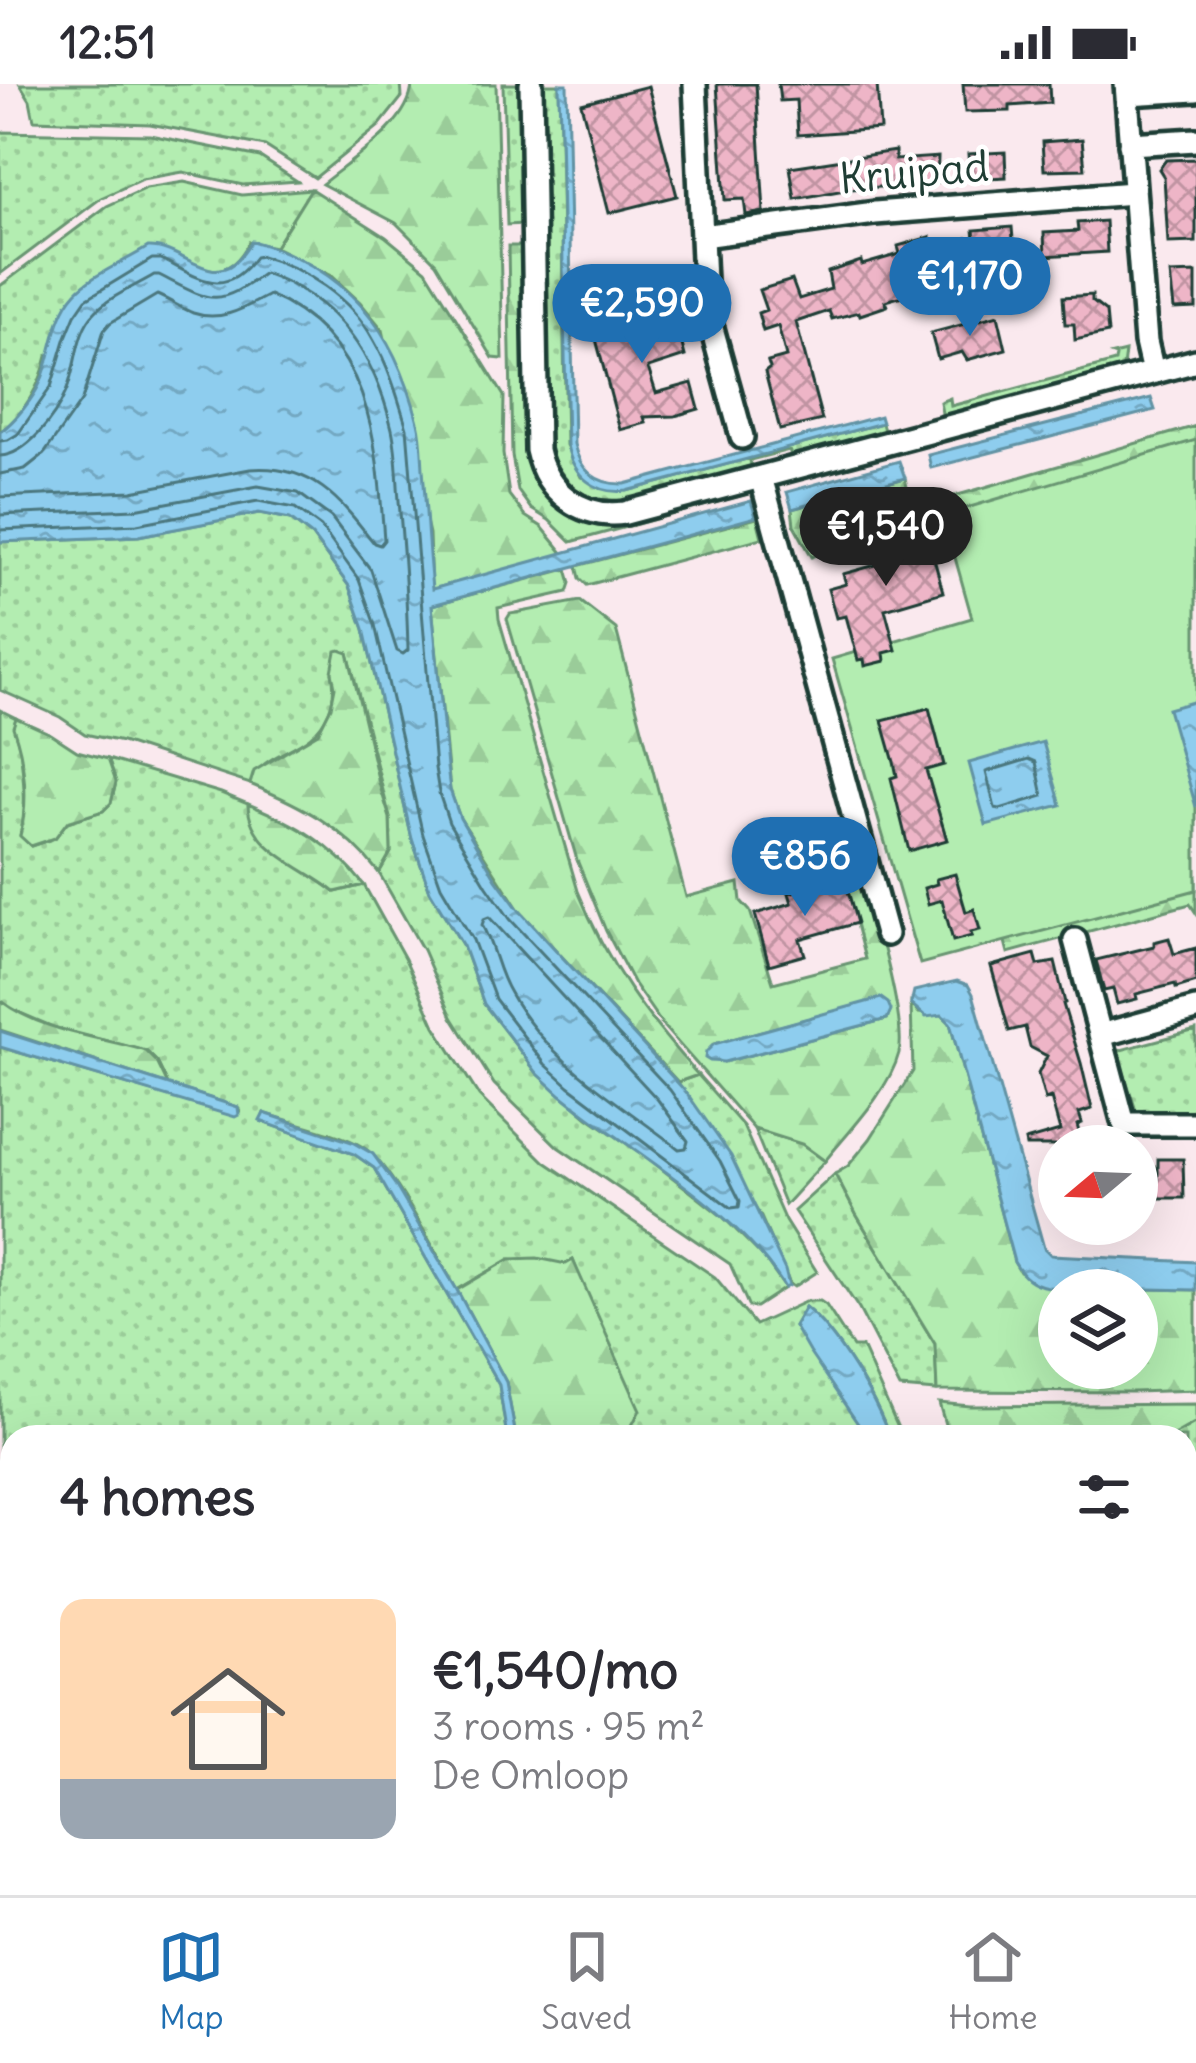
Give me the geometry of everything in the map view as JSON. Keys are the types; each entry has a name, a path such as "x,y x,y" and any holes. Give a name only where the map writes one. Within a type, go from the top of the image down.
{"street":[{"path":"531,84 536,438 546,478 580,508 613,515 1196,361"},
{"path":"695,84 705,303 742,437"},
{"path":"1153,372 1146,342 1127,89 1196,90"},
{"path":"1130,144 1196,140"},
{"name":"Kruipad","path":"703,236 875,213 1133,193"},
{"path":"761,477 886,934"},
{"path":"1075,940 1118,1125"},
{"path":"1100,1035 1196,1009"},
{"path":"1158,1130 1196,1124"}],"green space":[{"path":"20,84 401,84 402,97 379,126 315,178 265,146 150,124 34,120"},
{"path":"412,84 496,84 503,359 493,358 436,263 396,223 322,184 391,127 409,99"},
{"path":"503,84 519,84 523,224 507,225"},
{"path":"543,84 559,84 566,445 581,477 627,491 882,423 885,435 750,460 751,466 631,501 593,498 576,488 548,448"},
{"path":"0,132 150,135 260,157 297,181 243,185 183,172 142,179 101,198 0,274"},
{"path":"184,182 242,195 311,189 275,247 249,242 229,266 209,271 47,356 30,398 0,432 0,286 107,206 146,188"},
{"path":"311,189 386,237 426,270 504,396 503,454 509,495 564,554 431,590 429,534 383,330 332,276 275,247"},
{"path":"508,246 524,246 526,430 579,515 735,491 747,494 571,542 531,509 518,491 512,455"},
{"path":"1125,352 1123,367 950,418 942,413 940,402 950,398 951,406 1115,362 1113,355"},
{"path":"1196,426 1196,452 959,521 951,497"},
{"path":"1196,440 1196,890 920,964 832,659 972,618 943,515"},
{"path":"905,478 910,501 891,521 870,517 853,541 812,557 794,525 792,509"},
{"path":"259,513 290,519 312,536 349,586 364,629 412,839 430,891 463,946 484,1004 537,1073 723,1217 763,1257 785,1288 756,1307 749,1307 730,1264 558,1147 494,1084 452,1017 423,950 379,873 391,852 390,818 348,653 332,672 332,701 321,725 300,744 266,763 250,784 85,734 60,717 0,690 0,542 138,536"},
{"path":"757,518 762,538 587,585 580,578 577,566"},
{"path":"567,569 568,592 498,608 499,619 578,891 629,989 698,1075 678,1082 519,910 460,818 450,790 432,605"},
{"path":"580,601 616,629 686,897 739,883 741,901 750,911 773,983 865,959 836,847 855,844 892,983 899,1053 878,1096 825,1161 802,1144 754,1129 664,1027 634,984 577,860 507,619 510,614","holes":["880,999 887,1019 724,1062 714,1044"]},
{"path":"340,650 348,653 390,818 391,852 379,873 321,820 250,784 254,771 318,733 331,707 332,672"},
{"path":"0,710 16,718 24,796 20,835 31,846 55,838 67,822 103,811 111,803 116,782 108,759 248,804 258,832 296,865 335,892 364,885 435,1026 479,1096 545,1162 715,1277 755,1325 807,1301 826,1305 853,1347 862,1347 897,1425 884,1425 854,1367 805,1307 794,1326 859,1425 631,1425 635,1415 573,1260 566,1264 510,1259 457,1290 400,1191 374,1156 341,1137 264,1113 261,1121 354,1154 374,1168 499,1385 505,1425 0,1425 0,1047 235,1116 240,1111 168,1085 146,1051 53,1027 0,1000"},
{"path":"16,718 77,751 108,759 116,782 111,803 103,811 67,822 55,838 31,846 20,836 25,795 13,727"},
{"path":"248,804 312,836 364,885 335,892 281,856 258,834"},
{"path":"1196,880 1196,913 1190,904 1008,953 1002,930"},
{"path":"0,1000 51,1026 146,1051 168,1085 0,1030"},
{"path":"911,1004 919,1013 942,1015 950,1023 1014,1262 1020,1272 1038,1282 1038,1389 1158,1389 1158,1289 1196,1290 1196,1390 937,1391 935,1344 835,1174 870,1139 913,1071"},
{"path":"1196,1030 1196,1111 1136,1111 1117,1051"},
{"path":"698,1075 743,1126 785,1221 817,1272 794,1287 761,1217 678,1082"},
{"path":"754,1129 802,1144 825,1161 785,1205"},
{"path":"835,1174 935,1344 937,1391 900,1388 859,1309 794,1211"},
{"path":"510,1259 566,1264 573,1260 640,1410 632,1425 514,1425 506,1382 457,1290"},
{"path":"939,1403 1196,1404 1196,1422 1191,1425 945,1425"}],"water":[{"path":"559,84 567,84 574,444 585,469 606,482 625,484 880,416 882,423 627,491 605,490 580,474 567,445"},
{"path":"252,241 315,267 340,285 362,306 396,358 420,434 432,589 751,501 756,517 432,605 450,790 460,818 519,910 686,1092 731,1156 789,1286 785,1288 765,1259 712,1207 537,1073 484,1004 463,946 430,891 412,839 364,629 349,586 312,536 290,519 259,513 139,536 0,542 0,432 38,388 58,323 76,292 148,247 218,270 242,255"},
{"path":"1151,398 1155,410 931,468 928,455"},
{"path":"899,461 905,478 792,509 787,492"},
{"path":"1196,701 1196,807 1168,709"},
{"path":"1043,742 1061,805 986,825 969,763"},
{"path":"957,981 968,985 973,994 1038,1227 1038,1245 1051,1255 1196,1262 1196,1290 1158,1289 1158,1269 1038,1269 1038,1284 1021,1272 1014,1262 950,1023 942,1015 926,1017 911,1004 914,991"},
{"path":"881,998 891,1010 887,1019 724,1062 705,1058 714,1044"},
{"path":"0,1031 238,1107 239,1115 0,1047"},
{"path":"264,1113 352,1142 373,1154 457,1290 506,1382 514,1425 505,1425 499,1385 374,1168 354,1154 260,1121"},
{"path":"805,1307 817,1318 854,1367 884,1425 859,1425 794,1326"}],"building":[{"path":"717,84 756,84 764,212 746,215 744,199 725,200"},
{"path":"778,84 877,84 880,129 798,135 796,100 780,101"},
{"path":"963,84 1049,84 1050,103 1010,106 1010,111 965,112"},
{"path":"648,86 677,196 609,213 581,103"},
{"path":"1082,139 1085,169 1044,170 1042,142"},
{"path":"895,151 895,160 938,157 937,183 850,189 795,199 790,167"},
{"path":"1005,152 1006,177 970,179 968,154"},
{"path":"1196,159 1196,242 1168,243 1164,177 1159,169 1166,160"},
{"path":"1105,221 1107,252 1045,256 1044,233 1078,231 1077,223"},
{"path":"1012,227 1014,252 967,255 967,238 975,238 974,230"},
{"path":"930,237 932,260 905,267 910,294 860,315 832,319 829,311 796,322 822,420 780,430 765,372 770,368 768,362 786,357 778,326 763,331 758,313 766,310 759,290 792,280 799,299 831,289 828,272 900,254 898,246"},
{"path":"1196,273 1196,308 1174,309 1170,274"},
{"path":"1092,295 1092,301 1106,312 1108,333 1075,340 1074,324 1065,324 1063,297"},
{"path":"671,303 685,356 648,368 656,393 692,383 699,409 644,417 646,423 620,430 592,324 618,317 638,329 645,310"},
{"path":"998,315 1006,349 967,360 962,352 938,359 931,333"},
{"path":"924,522 943,592 885,609 896,650 884,653 885,661 865,666 864,659 858,660 846,616 836,618 828,589 846,584 843,574 876,565 869,538"},
{"path":"929,708 944,765 926,770 947,840 909,851 882,720"},
{"path":"955,874 966,912 974,909 980,930 953,941 942,900 928,904 924,888"},
{"path":"844,877 857,923 800,939 805,955 769,965 755,914 792,903 789,893"},
{"path":"1169,938 1174,954 1196,948 1196,982 1136,994 1137,999 1117,1004 1113,989 1104,991 1096,960"},
{"path":"1035,954 1038,965 1055,962 1092,1109 1079,1113 1082,1123 1058,1125 1038,1074 1047,1056 1030,1047 1025,1027 1009,1031 991,966"},
{"path":"1158,1159 1183,1159 1184,1198 1158,1198"}]}
